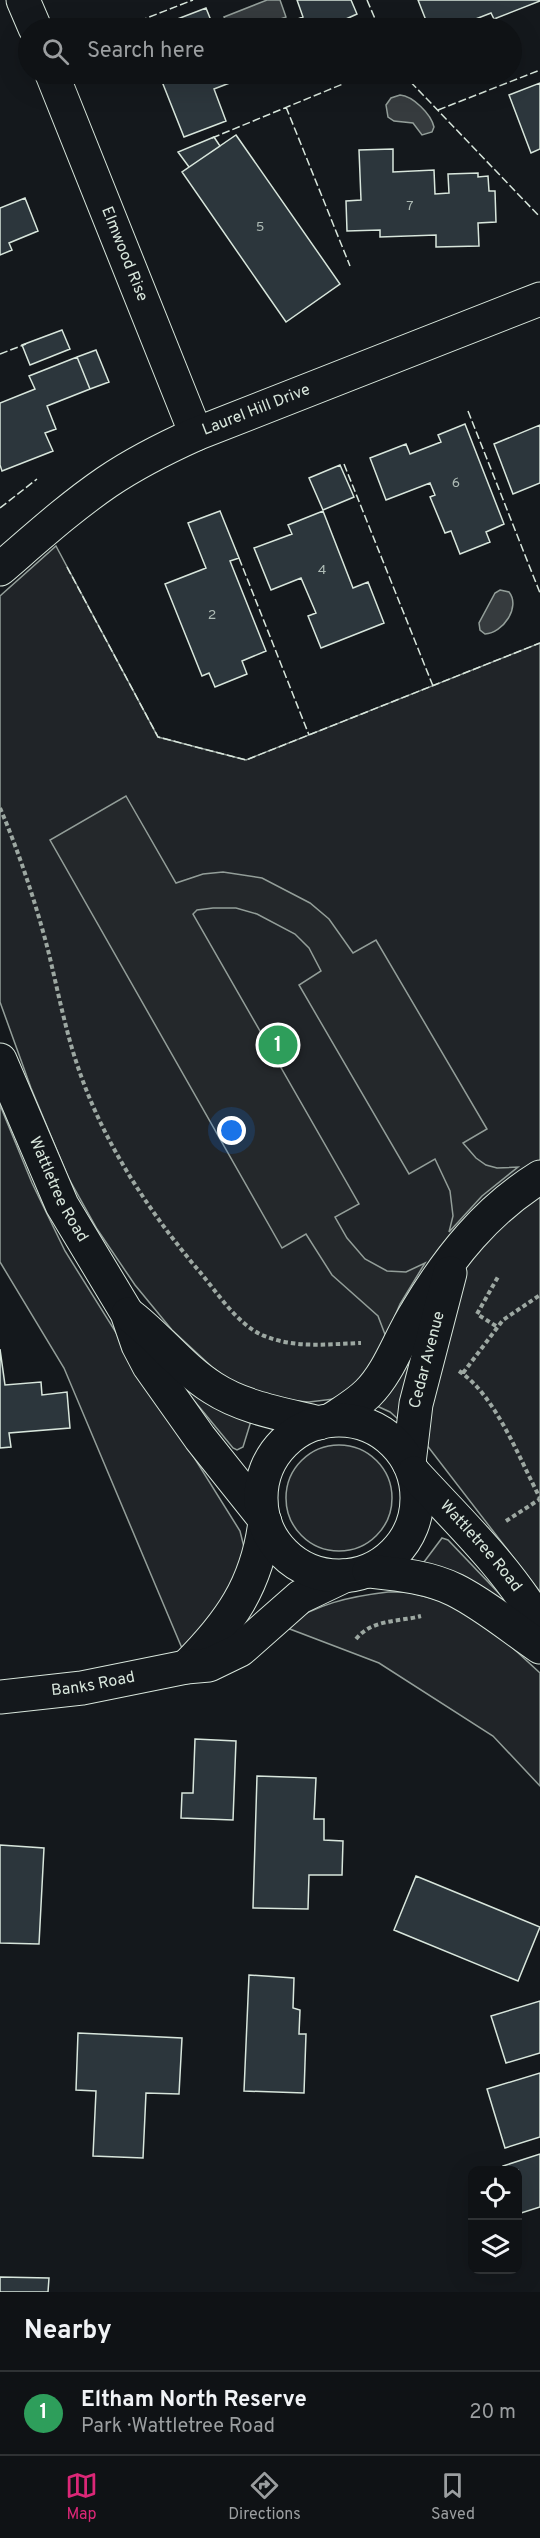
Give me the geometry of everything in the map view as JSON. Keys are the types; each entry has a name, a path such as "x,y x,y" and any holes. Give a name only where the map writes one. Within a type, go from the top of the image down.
{"main road":[{"path":"23,0 31,18"},
{"name":"Elmwood Rise","path":"56,84 196,434"},
{"name":"Laurel Hill Drive","path":"0,569 73,506 107,481 148,456 196,434 540,299"},
{"name":"Wattletree Road","path":"0,1060 62,1205 93,1260 127,1312 138,1345 149,1366 200,1438 264,1520"},
{"name":"Cedar Avenue","path":"325,1421 361,1400 379,1380 416,1312 470,1234 512,1195 540,1178"},
{"name":"Cedar Avenue","path":"412,1468 416,1404 439,1324 453,1260"},
{"name":"Wattletree Road","path":"127,1312 212,1387 236,1400 276,1413 325,1421"},
{"path":"186,1667 220,1632 248,1587 262,1544 264,1520 261,1497 264,1477 272,1459 284,1443 300,1430 325,1421 354,1421 377,1429 396,1444 412,1468 418,1496 415,1520 405,1541 389,1558 356,1574 318,1574 295,1563 277,1545 264,1520"},
{"name":"Wattletree Road","path":"412,1468 481,1544 530,1606 540,1624"},
{"name":"Wattletree Road","path":"356,1574 414,1577 453,1589 484,1607 540,1647"},
{"name":"Banks Road","path":"0,1697 82,1688 186,1667 209,1665 224,1660 240,1650 300,1598 356,1574"}],"path":[{"path":"0,808 12,837 44,938 75,1060 94,1110 130,1174 171,1236 237,1316 261,1334"},
{"path":"496,1326 477,1314 499,1275"},
{"path":"463,1373 496,1326 540,1295"}],"shaded area":[{"path":"267,0 280,0 286,17 224,18"},
{"path":"400,95 416,102 425,111 434,127 432,132 422,135 413,123 394,121 388,117 386,105 391,98"},
{"path":"56,546 158,737 246,760 540,643 540,1592 426,1444 390,1412 366,1401 342,1398 309,1402 270,1399 231,1381 212,1367 172,1330 135,1285 97,1229 68,1177 31,1088 0,1002 0,596"},
{"path":"500,590 509,592 512,598 511,612 504,624 492,633 485,634 480,630 479,623 495,593"},
{"path":"126,796 176,883 203,874 223,872 262,878 310,903 329,919 353,953 376,940 487,1129 463,1143 476,1158 486,1165 497,1168 518,1167 482,1196 449,1232 453,1216 450,1191 435,1159 409,1174 299,985 321,971 309,948 295,934 257,914 236,908 213,908 197,910 193,914 359,1204 335,1217 347,1238 365,1259 387,1271 406,1272 425,1263 400,1304 386,1337 378,1316 332,1275 306,1234 282,1248 50,840"},
{"path":"0,1105 32,1183 65,1251 240,1531 244,1547 242,1573 184,1653 64,1368 0,1262"},
{"path":"183,1382 251,1421 243,1447 237,1450 233,1448 182,1386"},
{"path":"339,1445 359,1449 376,1461 388,1478 392,1498 388,1518 376,1535 359,1547 339,1551 319,1547 302,1535 290,1518 286,1498 290,1478 302,1461 319,1449"},
{"path":"442,1538 448,1540 511,1606 421,1566"},
{"path":"388,1592 408,1592 449,1603 503,1639 540,1673 540,1786 493,1736 379,1663 282,1626 333,1603"}],"building":[{"path":"297,0 351,0 357,14 348,18 300,18 303,17"},
{"path":"418,0 540,0 497,18 494,18 491,13 478,18 425,18"},
{"path":"206,8 210,18 180,18"},
{"path":"540,83 540,149 531,153 509,95"},
{"path":"163,84 227,84 214,89 226,121 184,137"},
{"path":"236,135 340,284 286,322 182,172"},
{"path":"214,137 220,146 189,167 178,152"},
{"path":"393,149 393,172 434,170 435,194 449,193 448,174 478,173 478,177 488,176 489,191 495,191 496,222 478,223 479,246 436,247 436,235 380,237 380,230 347,231 346,201 361,200 359,150"},
{"path":"25,198 38,231 9,243 12,250 0,255 0,208"},
{"path":"62,330 70,349 30,365 22,345"},
{"path":"96,350 109,382 90,389 77,357"},
{"path":"77,357 90,389 47,406 56,429 45,433 53,451 2,471 0,465 0,403 35,389 29,376"},
{"path":"465,424 504,524 486,532 490,542 460,554 451,531 445,533 430,497 435,495 430,483 386,500 370,458 406,444 410,454 441,442 438,435"},
{"path":"540,425 540,483 513,494 494,444"},
{"path":"340,465 354,497 323,510 309,478"},
{"path":"220,511 239,558 230,561 266,651 242,661 247,674 215,687 209,673 202,676 165,584 206,568 188,523"},
{"path":"323,511 353,588 368,582 384,623 321,648 308,616 316,613 301,578 271,590 254,548 292,534 288,525"},
{"path":"0,1349 5,1385 41,1382 42,1395 67,1392 70,1428 9,1433 11,1447 0,1448"},
{"path":"195,1739 236,1741 233,1820 181,1818 182,1793 193,1793"},
{"path":"257,1776 316,1778 314,1819 324,1819 324,1840 343,1841 342,1875 309,1875 308,1909 253,1908"},
{"path":"0,1845 44,1848 39,1944 0,1943"},
{"path":"416,1876 540,1927 518,1981 394,1930"},
{"path":"249,1975 294,1978 293,2008 300,2010 299,2034 306,2034 304,2093 244,2091"},
{"path":"540,2001 540,2053 506,2063 491,2016"},
{"path":"78,2033 182,2038 179,2094 146,2093 143,2158 93,2156 96,2091 76,2090"},
{"path":"540,2073 540,2137 505,2148 487,2089"},
{"path":"540,2154 540,2207 522,2213 522,2166 503,2166"},
{"path":"0,2277 49,2278 48,2292 0,2292"}],"fence":[{"path":"147,18 193,0"},
{"path":"367,0 375,18"},
{"path":"522,77 540,70"},
{"path":"212,138 343,84"},
{"path":"413,84 540,217"},
{"path":"438,110 504,84"},
{"path":"286,107 350,266"},
{"path":"0,354 26,344"},
{"path":"468,411 540,593"},
{"path":"344,464 433,686"},
{"path":"0,508 37,479"},
{"path":"239,558 309,735"},
{"path":"67,567 158,737 246,760 540,643"}],"place":[{"name":"Eltham North Reserve","path":"278,1045"}]}
